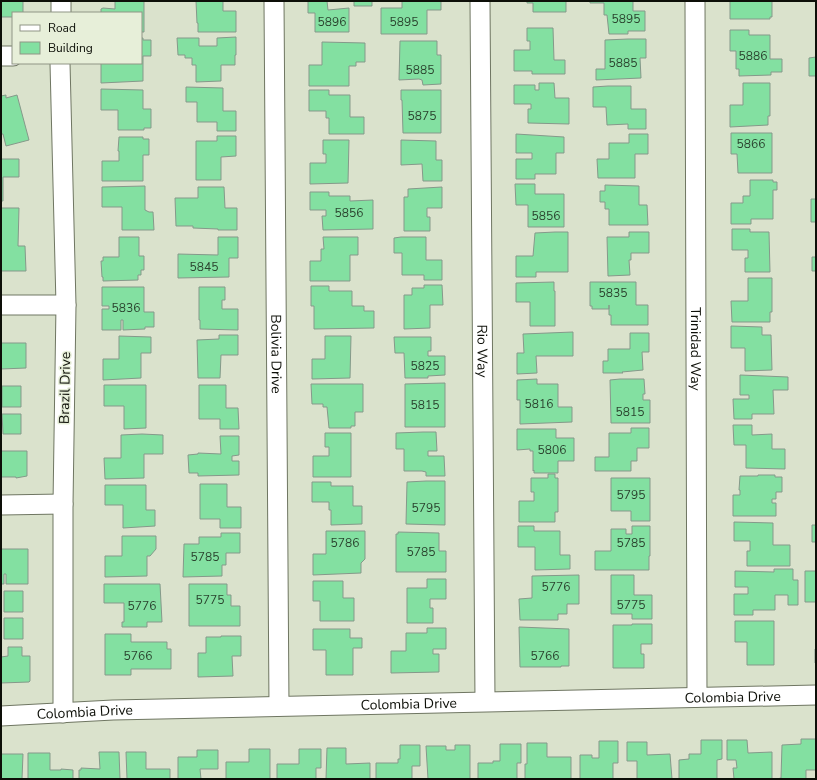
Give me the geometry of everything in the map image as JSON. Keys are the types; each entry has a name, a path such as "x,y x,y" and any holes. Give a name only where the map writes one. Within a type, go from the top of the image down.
{"street":[{"path":"61,1 61,12"},
{"name":"Bolivia Drive","path":"274,1 279,706"},
{"name":"Rio Way","path":"480,1 485,701"},
{"name":"Trinidad Way","path":"695,1 697,697"},
{"path":"1,56 12,56"},
{"name":"Brazil Drive","path":"60,64 66,305 63,504 63,714"},
{"path":"1,305 66,305"},
{"path":"1,505 63,504"},
{"name":"Colombia Drive","path":"1,716 63,714 113,710 816,695"}],"building":[{"path":"1,1 23,1 23,12 12,12 12,17 1,17"},
{"path":"115,1 144,1 144,32 142,32 142,12 101,12 101,9 103,8 115,9"},
{"path":"196,1 223,1 223,11 236,11 236,32 198,32"},
{"path":"308,1 327,1 328,10 349,8 349,32 315,32 315,13 308,13"},
{"path":"354,1 372,1 372,6 354,6"},
{"path":"402,1 441,1 441,10 427,10 427,34 381,34 381,8 402,8"},
{"path":"527,1 566,1 566,12 533,12 533,3 527,3"},
{"path":"590,1 633,1 633,11 645,11 645,31 628,31 628,34 609,34 607,15 604,15 604,3 590,3"},
{"path":"730,1 772,1 772,17 770,17 770,19 730,19"},
{"path":"527,28 553,28 554,60 565,60 565,74 532,74 532,71 514,71 514,50 530,50 530,41 527,41"},
{"path":"730,30 749,30 749,35 770,35 770,59 782,59 782,72 771,72 771,75 739,76 739,69 736,69 736,51 730,51"},
{"path":"236,37 235,65 221,65 221,81 196,82 196,65 192,65 192,58 185,58 185,55 178,55 177,38 199,38 199,46 217,46 217,38"},
{"path":"142,38 143,40 151,40 151,56 143,56 143,81 101,83 101,64 142,64"},
{"path":"646,39 646,58 640,58 641,78 596,80 596,69 605,69 605,40"},
{"path":"400,41 437,41 437,55 441,55 441,84 423,85 422,80 419,79 399,80"},
{"path":"322,42 365,43 365,62 356,62 356,66 349,66 349,86 309,86 309,65 322,65"},
{"path":"816,57 816,76 809,76 809,58"},
{"path":"539,83 554,83 555,98 569,98 569,124 528,123 528,109 531,109 531,104 514,104 514,85 535,85 535,90 539,90"},
{"path":"743,83 770,83 770,116 768,116 768,125 730,127 730,105 743,105"},
{"path":"631,86 631,109 646,109 646,129 628,129 628,124 607,125 606,107 593,107 593,87"},
{"path":"186,87 223,88 223,111 236,111 236,131 217,131 217,122 197,122 197,102 186,102"},
{"path":"101,89 143,90 143,109 151,109 151,128 144,128 144,130 118,130 118,110 101,110"},
{"path":"309,90 329,90 329,95 350,95 350,117 364,117 364,134 329,134 329,118 326,118 326,111 309,111"},
{"path":"401,90 441,90 441,133 403,133"},
{"path":"6,95 6,98 17,95 29,140 6,146 3,134 1,134 1,96"},
{"path":"731,133 772,133 772,173 738,173 737,154 731,154"},
{"path":"516,134 564,137 564,153 556,153 556,174 535,174 535,179 516,179 516,159 532,159 532,153 516,153"},
{"path":"629,134 648,134 648,154 635,154 635,178 598,178 597,159 609,159 609,143 629,143"},
{"path":"217,136 236,136 236,156 221,157 221,180 196,180 196,141 217,141"},
{"path":"119,137 143,137 143,139 149,139 149,155 143,155 143,181 102,181 102,161 119,161"},
{"path":"323,140 349,140 348,183 310,184 310,163 326,163 326,154 323,154"},
{"path":"401,140 436,141 436,160 442,160 442,181 423,181 422,164 401,165"},
{"path":"1,159 19,159 19,177 3,177 3,201 1,201"},
{"path":"750,180 773,180 773,182 777,182 777,190 773,190 773,219 751,219 751,224 731,224 731,203 743,203 743,196 750,196"},
{"path":"515,184 535,184 535,194 564,194 564,227 528,227 528,205 516,205"},
{"path":"605,185 639,186 639,205 647,205 648,225 609,225 609,209 605,209 605,202 600,202 600,191 605,191"},
{"path":"145,186 145,210 153,212 154,230 122,230 122,207 102,207 102,187"},
{"path":"198,187 224,187 225,208 237,208 237,230 218,230 193,228 193,226 176,226 175,198 198,198"},
{"path":"442,187 442,208 427,208 427,217 430,217 430,231 404,231 404,197 408,197 408,189"},
{"path":"310,192 329,192 329,196 350,196 350,201 373,200 373,229 323,230 322,216 326,216 326,210 310,210"},
{"path":"811,199 816,199 816,222 811,222"},
{"path":"1,208 19,208 18,246 25,246 26,271 1,271"},
{"path":"732,229 750,229 750,232 769,232 770,272 745,272 745,258 748,258 748,250 732,250"},
{"path":"568,232 568,272 536,272 536,277 516,277 516,256 533,256 535,233"},
{"path":"629,232 649,232 649,253 631,253 631,260 629,260 630,275 608,276 607,237 629,237"},
{"path":"119,237 139,237 139,256 144,256 144,270 141,270 141,275 138,275 138,280 103,281 101,261 103,261 103,257 119,257"},
{"path":"218,237 238,237 238,258 229,258 229,277 178,278 178,254 218,255"},
{"path":"323,237 358,237 358,255 350,255 350,281 310,281 310,261 321,261 321,249 324,249"},
{"path":"426,237 426,260 442,260 442,280 424,280 424,275 402,275 402,253 394,253 394,238"},
{"path":"812,257 816,257 816,271 812,271"},
{"path":"748,278 772,278 772,312 770,312 770,322 732,322 731,301 748,301"},
{"path":"554,282 555,326 530,326 530,302 516,302 516,283"},
{"path":"590,282 636,282 636,305 648,305 648,325 611,325 611,315 609,315 609,309 592,309 592,306 590,306"},
{"path":"424,285 442,285 443,305 430,305 430,328 404,329 404,295 412,295 412,288 424,288"},
{"path":"311,286 329,286 329,291 352,291 352,306 364,306 364,311 374,311 374,328 314,329 314,306 311,306"},
{"path":"102,287 144,287 144,312 154,312 154,327 123,330 123,320 121,320 121,330 102,330 102,309 109,309 109,306 102,306"},
{"path":"199,287 225,287 225,300 222,300 222,309 238,309 238,330 200,329"},
{"path":"731,326 762,327 762,335 771,335 772,370 745,371 745,348 731,348"},
{"path":"573,332 573,356 536,356 537,373 517,374 517,353 524,353 523,334"},
{"path":"630,333 649,333 649,352 642,352 643,370 622,372 623,373 603,373 603,361 608,361 608,349 630,349"},
{"path":"219,335 238,335 238,355 221,355 220,378 198,378 197,340 219,339"},
{"path":"119,336 151,337 151,353 141,353 141,378 103,380 103,359 119,359"},
{"path":"325,336 351,336 350,378 312,379 312,359 325,359"},
{"path":"394,337 431,337 431,351 428,351 428,356 445,356 445,375 428,376 428,378 405,378 404,353 395,353"},
{"path":"1,343 26,343 26,368 1,369"},
{"path":"740,375 788,377 788,390 773,390 774,414 752,414 752,419 734,419 733,399 749,399 749,395 740,395"},
{"path":"537,379 537,384 558,384 558,407 572,407 572,422 520,424 520,400 517,400 517,380"},
{"path":"644,379 645,394 643,394 643,400 650,400 650,423 611,423 610,380"},
{"path":"445,383 445,427 405,427 405,384"},
{"path":"311,384 363,384 363,412 355,412 355,426 351,426 351,428 329,428 327,407 323,407 323,404 312,404"},
{"path":"104,385 146,385 146,428 124,429 124,406 104,406"},
{"path":"199,385 226,385 226,408 238,408 239,429 220,429 220,419 199,419"},
{"path":"2,386 21,386 21,407 2,407"},
{"path":"2,414 21,414 21,434 3,434"},
{"path":"733,425 752,425 752,435 772,434 772,449 785,449 785,469 746,468 746,445 734,445"},
{"path":"631,428 649,428 649,448 637,448 637,461 631,461 631,471 595,471 595,457 609,457 609,433 631,433"},
{"path":"517,429 556,429 556,438 574,438 574,461 558,461 558,473 534,473 533,451 530,451 530,449 517,450"},
{"path":"436,432 437,451 428,451 428,456 444,456 445,476 426,476 426,472 422,471 404,471 404,449 396,449 396,433"},
{"path":"325,433 351,433 351,477 313,477 313,456 329,456 329,447 325,447"},
{"path":"121,435 163,435 163,454 144,454 144,478 105,479 104,458 121,458"},
{"path":"220,436 239,436 239,455 232,456 232,461 239,461 239,475 198,476 198,473 189,473 188,455 198,453 221,454"},
{"path":"1,451 27,451 27,476 16,478 1,477"},
{"path":"548,474 555,474 555,478 558,478 558,512 555,512 555,522 519,522 519,501 534,501 534,492 531,492 531,478 548,478"},
{"path":"775,475 775,477 782,477 782,492 776,492 776,499 772,499 772,503 776,503 776,516 733,516 733,495 740,495 740,476"},
{"path":"611,478 650,478 650,521 631,521 631,511 611,511"},
{"path":"445,481 445,525 406,524 407,482"},
{"path":"312,482 331,482 331,486 353,486 353,506 362,506 362,524 331,525 331,510 329,510 329,502 312,502"},
{"path":"200,484 227,484 227,507 241,507 241,528 220,528 220,519 200,519"},
{"path":"105,485 146,485 146,510 155,510 155,526 123,528 123,505 105,505"},
{"path":"734,522 773,523 773,545 790,545 790,566 747,566 747,551 750,551 750,541 734,541"},
{"path":"812,525 816,525 816,542 812,542"},
{"path":"518,526 534,526 534,531 560,531 560,555 570,555 570,569 535,570 535,547 518,547"},
{"path":"632,526 650,526 649,570 595,570 595,551 611,551 611,529 626,529 626,534 632,534"},
{"path":"326,531 365,531 365,559 361,563 361,573 313,575 313,554 326,554"},
{"path":"398,532 439,533 439,551 446,551 446,572 396,572 396,534 398,534"},
{"path":"221,533 240,533 240,553 226,553 226,565 222,565 222,576 183,577 184,544 199,544 199,537 221,537"},
{"path":"122,536 156,536 156,549 150,556 147,556 147,576 105,577 105,556 122,556"},
{"path":"1,549 28,549 28,584 6,584 6,574 4,574 4,584 1,584"},
{"path":"774,569 793,569 793,580 798,580 798,605 788,605 788,595 775,595 775,610 753,610 753,615 734,615 734,594 748,594 748,587 735,587 735,571 774,572"},
{"path":"805,571 816,571 816,602 805,602"},
{"path":"579,575 579,604 567,604 567,614 558,614 558,620 520,620 519,599 532,598 532,576"},
{"path":"611,575 634,575 634,595 652,595 652,619 632,619 632,614 611,614"},
{"path":"427,579 446,579 446,599 430,599 430,608 433,608 433,623 407,623 407,588 427,588"},
{"path":"313,581 343,581 343,598 354,598 354,621 320,621 320,601 313,601"},
{"path":"104,584 160,584 162,622 147,622 147,627 122,627 122,622 124,622 124,603 104,603"},
{"path":"189,584 227,584 227,595 231,595 231,606 240,606 240,626 189,626"},
{"path":"4,591 23,591 23,612 4,612"},
{"path":"4,618 23,618 23,639 4,639"},
{"path":"735,621 774,621 774,665 747,665 747,642 735,642"},
{"path":"652,624 652,644 641,644 641,654 644,654 644,668 613,668 613,625"},
{"path":"519,627 569,629 569,666 520,667"},
{"path":"427,628 446,628 446,649 433,649 433,654 439,654 439,672 391,673 391,651 406,651 406,633 427,633"},
{"path":"313,629 350,629 350,638 362,638 362,648 353,648 353,675 326,675 326,650 313,650"},
{"path":"105,634 131,634 131,642 167,642 167,649 171,649 171,669 131,669 131,675 105,675"},
{"path":"241,636 241,656 232,656 233,676 198,677 198,653 206,653 206,637"},
{"path":"8,647 22,647 22,656 30,656 29,682 1,683 1,657 8,656"},
{"path":"816,649 816,663 815,663"},
{"path":"801,739 816,739 816,770 806,770 806,779 777,779 781,778 782,745 801,744"},
{"path":"701,740 722,740 722,759 717,760 717,779 679,779 679,760 689,759 689,754 701,754"},
{"path":"727,740 747,740 748,753 772,752 772,779 734,779 733,768 737,768 736,760 727,760"},
{"path":"599,741 618,741 618,763 613,763 613,779 580,779 580,755 592,755 592,758 599,758"},
{"path":"627,742 647,742 647,755 670,754 672,779 637,779 637,761 627,761"},
{"path":"527,743 547,743 547,757 571,757 571,779 525,779"},
{"path":"500,744 521,744 521,763 517,763 517,779 478,779 478,763 493,763 493,761 500,761"},
{"path":"400,745 420,745 420,766 412,766 412,779 376,779 376,763 398,763 398,759 400,759"},
{"path":"455,745 470,745 470,779 428,779 426,746 446,746 446,750 455,750"},
{"path":"327,748 346,748 346,764 370,763 370,779 326,779"},
{"path":"249,749 270,749 270,779 226,779 226,762 249,762"},
{"path":"299,749 321,749 321,768 316,768 316,779 277,779 277,764 299,764"},
{"path":"197,750 218,750 218,769 200,769 201,779 178,779 178,757 197,757"},
{"path":"99,752 119,752 120,779 79,779 79,770 81,770 81,768 100,769"},
{"path":"126,752 146,752 146,769 170,769 170,779 127,779"},
{"path":"28,753 50,753 50,770 73,770 73,779 28,779"},
{"path":"1,754 23,754 22,779 1,779"}]}
